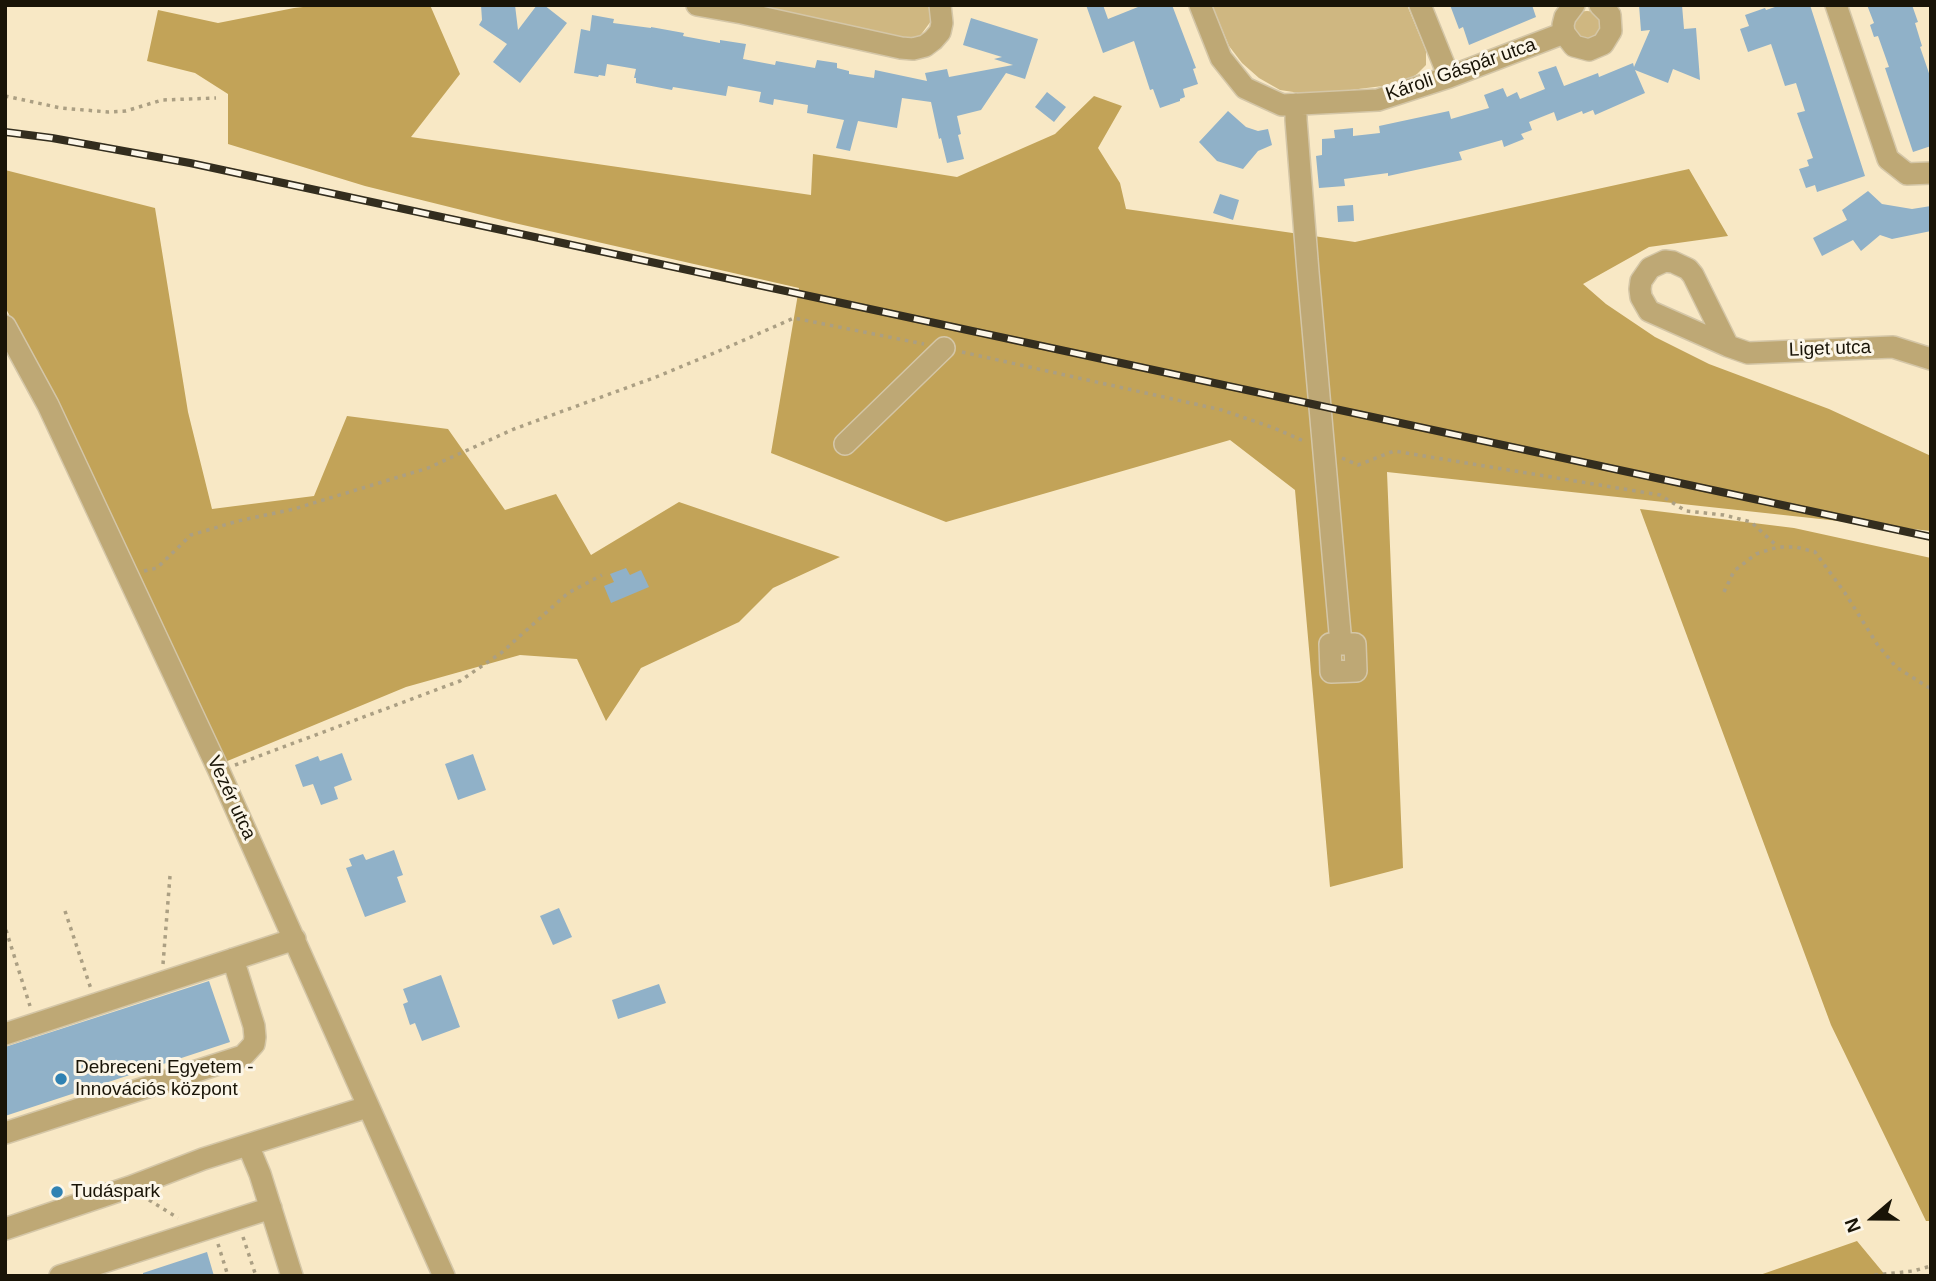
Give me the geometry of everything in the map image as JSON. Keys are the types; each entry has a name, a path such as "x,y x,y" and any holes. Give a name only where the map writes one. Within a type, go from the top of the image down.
{"street":[{"path":"696,5 741,9 913,49 925,46 940,32 940,5"},
{"name":"Károli Gáspár utca","path":"1200,5 1221,58 1245,88 1282,105 1378,100 1449,77 1564,33"},
{"path":"1420,5 1449,77"},
{"path":"1574,5 1564,17 1564,33 1573,46 1581,49 1597,48 1611,31 1609,15 1600,5"},
{"path":"1836,5 1888,159 1907,174 1931,173"},
{"path":"1296,104 1341,644"},
{"name":"Vezér utca","path":"5,326 48,405 219,771 444,1276"},
{"name":"Liget utca","path":"1728,346 1748,353 1893,347 1931,359"},
{"path":"845,444 944,348"},
{"path":"5,1034 295,939"},
{"path":"5,1133 243,1056 254,1044 254,1026 233,959"},
{"path":"5,1229 367,1107"},
{"path":"248,1145 292,1276"},
{"path":"60,1276 271,1208"}],"path":[{"path":"5,96 61,108 108,112 126,111 162,100 216,98"},
{"path":"128,575 157,568 191,534 294,509 428,468 514,429 656,377 794,318 944,348 1222,410 1273,428 1358,465 1394,451 1660,495 1686,511 1724,515 1751,522 1778,547"},
{"path":"1724,592 1734,571 1756,554 1778,547 1796,547 1815,552 1877,644 1896,667 1931,689"},
{"path":"219,771 460,681 501,653 568,593 602,575"},
{"path":"162,982 170,876"},
{"path":"65,911 96,1004"},
{"path":"6,930 36,1024"},
{"path":"130,1187 205,1229 228,1276"},
{"path":"237,1218 256,1276"},
{"path":"1866,1276 1913,1271 1931,1266"}],"shaded area":[{"path":"321,5 430,5 460,74 411,137 811,195 813,154 957,177 1055,134 1094,96 1122,106 1098,148 1120,183 1126,209 1355,242 1689,169 1728,236 1649,247 1583,284 1606,304 1655,337 1709,364 1829,409 1931,456 1931,531 1387,472 1403,868 1330,887 1295,490 1230,440 946,522 771,453 799,288 365,186 228,144 228,94 195,73 147,61 158,10 218,23"},
{"path":"753,5 930,5 932,10 931,21 920,36 904,39"},
{"path":"1212,5 1407,5 1426,51 1426,65 1406,81 1391,85 1300,93 1280,90 1259,78 1242,63 1229,46"},
{"path":"1587,11 1597,15 1601,25 1597,35 1587,39 1577,35 1573,25 1577,15"},
{"path":"5,170 155,208 188,412 212,509 314,496 347,416 448,429 505,510 556,494 591,555 679,502 840,557 773,588 739,622 641,668 606,721 577,659 520,655 406,687 225,762 52,394 5,307"},
{"path":"1640,509 1794,528 1931,558 1931,1221 1926,1221 1831,1025"},
{"path":"1857,1241 1886,1276 1757,1276"}],"building":[{"path":"481,5 515,5 518,30 537,5 544,5 567,23 520,83 493,62 507,44 479,25 482,20"},
{"path":"1086,5 1103,5 1108,19 1143,5 1172,5 1196,68 1193,69 1198,84 1183,89 1185,97 1180,101 1160,108 1153,89 1150,90 1134,41 1103,53"},
{"path":"1450,5 1532,5 1536,17 1469,45 1463,27 1459,29"},
{"path":"1639,5 1682,5 1684,29 1696,28 1700,80 1673,69 1668,83 1635,70 1645,93 1595,115 1593,110 1583,114 1582,111 1557,121 1554,112 1529,122 1532,130 1521,134 1524,139 1504,147 1502,140 1459,152 1462,160 1388,176 1388,173 1344,179 1345,186 1319,188 1316,156 1322,155 1322,139 1335,138 1334,130 1353,128 1353,136 1380,133 1379,126 1449,111 1451,119 1489,108 1484,95 1503,88 1507,97 1517,92 1520,99 1545,89 1538,72 1556,66 1564,86 1598,73 1599,77 1633,63 1634,67 1650,30 1641,31"},
{"path":"1781,5 1810,5 1865,176 1817,192 1815,185 1806,188 1799,169 1809,166 1807,160 1813,158 1797,113 1805,111 1796,83 1785,86 1771,44 1748,52 1740,29 1749,26 1745,15"},
{"path":"1867,5 1912,5 1918,22 1915,23 1922,46 1920,47 1931,79 1931,146 1913,152 1885,68 1889,67 1878,36 1874,37 1870,25 1874,23"},
{"path":"592,15 614,19 613,23 684,33 683,36 720,43 720,40 746,44 743,59 775,65 776,61 815,68 817,60 837,63 837,68 849,71 849,74 874,78 875,70 927,81 925,73 947,69 949,77 1013,65 994,59 1002,57 963,45 971,18 1038,39 1025,79 1006,73 981,110 957,116 964,159 947,163 931,102 902,98 897,128 858,121 850,151 836,148 844,120 807,113 808,105 774,99 773,105 759,102 761,92 728,86 726,96 636,83 636,69 607,64 605,76 574,73 581,29 590,31"},
{"path":"1047,92 1066,107 1054,122 1035,107"},
{"path":"1228,111 1246,127 1258,131 1268,129 1272,145 1258,151 1243,169 1217,161 1199,142"},
{"path":"1868,191 1882,204 1912,209 1931,206 1931,231 1892,239 1880,235 1861,251 1853,240 1822,256 1813,238 1847,220 1842,210"},
{"path":"1220,194 1239,200 1233,220 1213,213"},
{"path":"1353,205 1354,221 1338,222 1337,206"},
{"path":"626,568 630,575 641,570 649,587 611,603 604,586 614,582 610,574"},
{"path":"342,753 352,780 334,787 338,799 321,805 313,784 303,787 295,765 318,756 320,761"},
{"path":"473,754 486,790 458,800 445,764"},
{"path":"394,850 403,875 397,877 406,902 365,917 346,868 352,866 349,859 363,854 366,860"},
{"path":"559,908 572,937 553,945 540,916"},
{"path":"441,975 460,1027 422,1041 415,1023 410,1025 403,1004 408,1002 403,989"},
{"name":"Debreceni Egyetem - Innovációs központ","path":"209,981 230,1042 5,1116 5,1047"},
{"path":"659,984 666,1003 618,1019 612,1000"},
{"path":"207,1252 214,1276 143,1276 143,1273"}],"railway":[{"path":"5,132 190,163 1931,537"}],"place":[{"name":"Debreceni Egyetem - Innovációs központ","path":"61,1079"},
{"name":"Tudáspark","path":"57,1192"}]}
